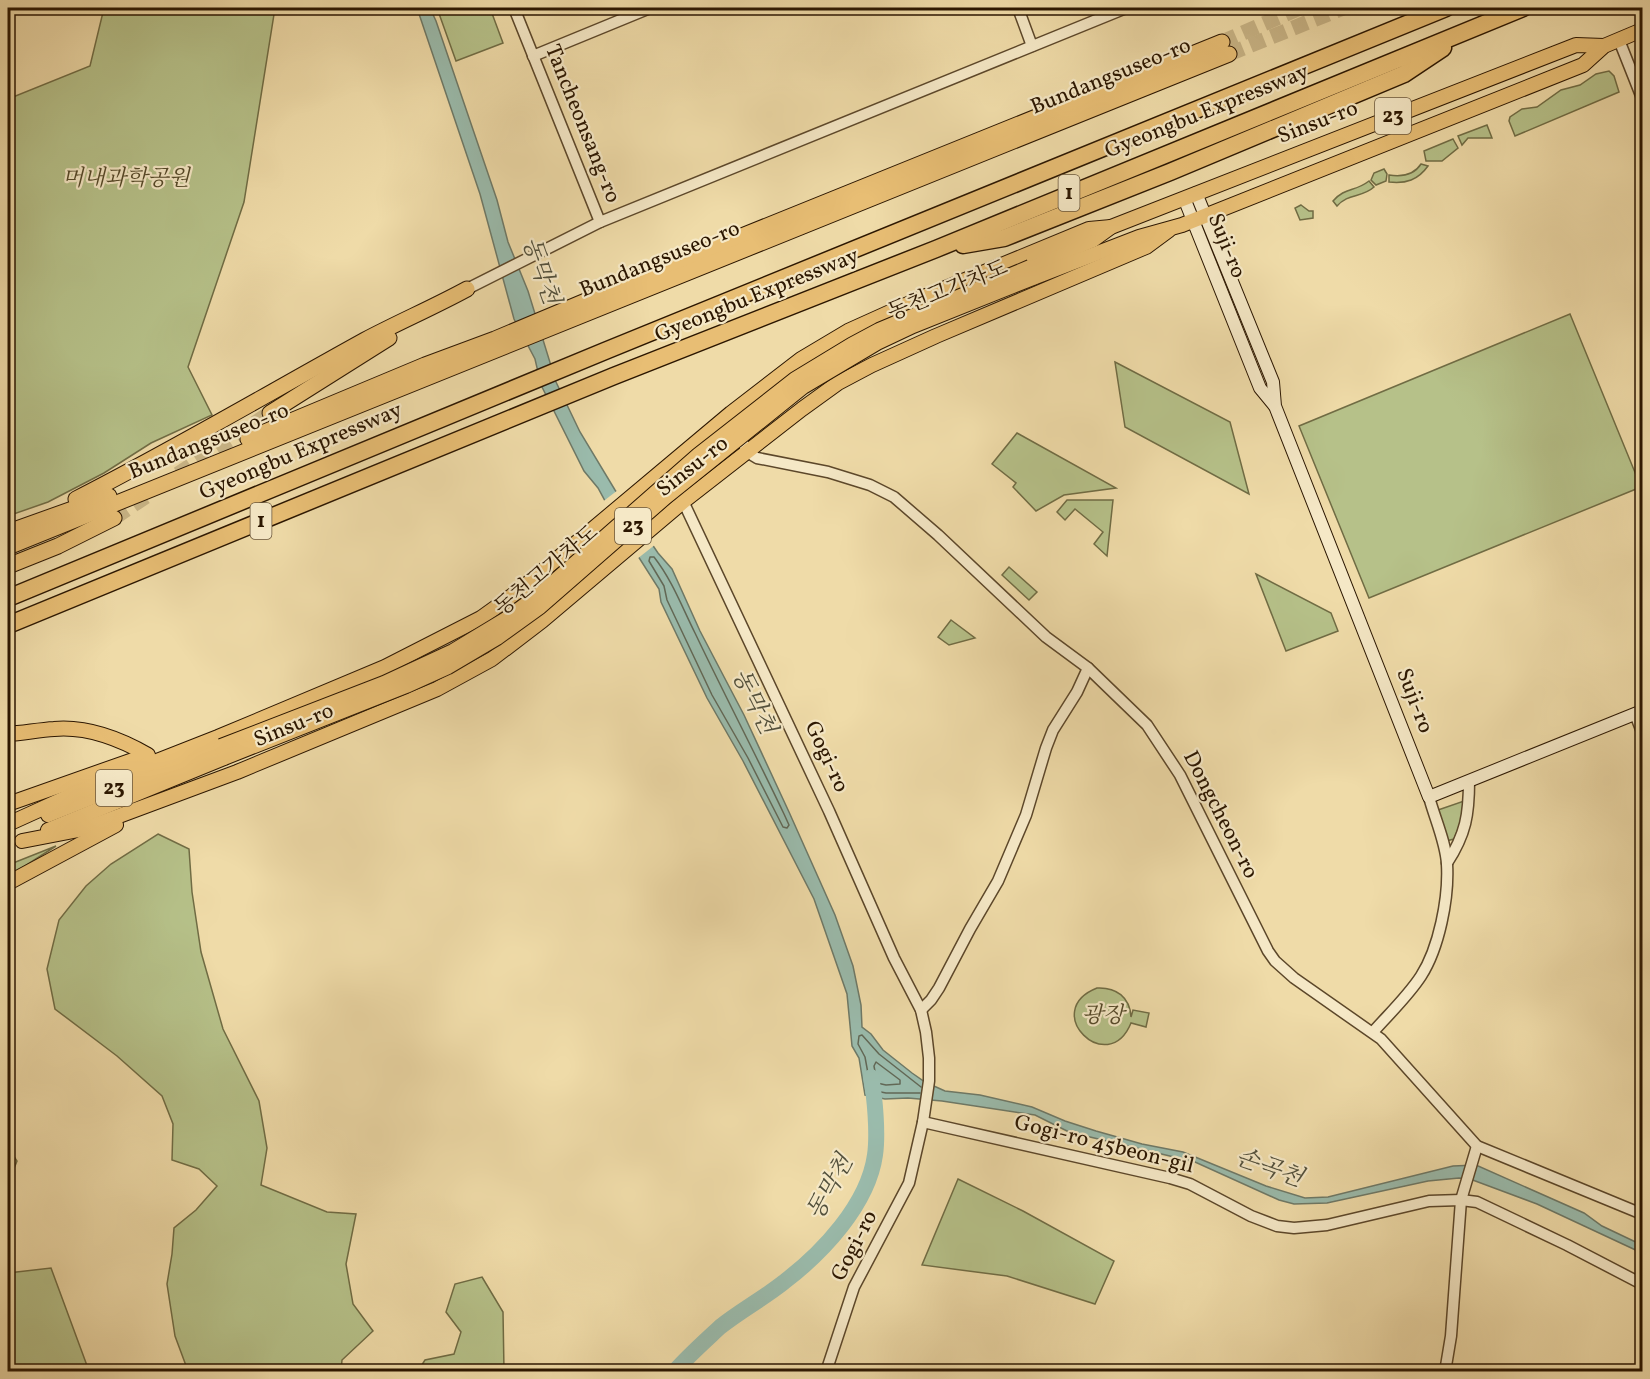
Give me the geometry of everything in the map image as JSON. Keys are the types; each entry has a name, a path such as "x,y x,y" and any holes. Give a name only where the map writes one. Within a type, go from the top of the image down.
{"highway":[{"name":"Gyeongbu Expressway","path":"8,598 504,392 1446,8"},
{"name":"Gyeongbu Expressway","path":"8,625 614,376 936,249 1523,8"},
{"name":"Bundangsuseo-ro","path":"8,547 478,352 1226,48"},
{"path":"270,413 467,289"},
{"path":"26,525 145,464 367,339 432,309"},
{"name":"Bundangsuseo-ro","path":"8,532 139,485 425,365 478,352"},
{"path":"8,566 58,546 114,518"}],"main road":[{"name":"Sinsu-ro","path":"1199,218 1583,65 1604,46 1642,30"},
{"name":"Sinsu-ro","path":"1190,196 1576,45 1604,46"},
{"name":"Suji-ro","path":"1190,196 1260,388 1275,406 1429,797"},
{"name":"동천고가차도","path":"221,747 416,681 448,667 497,638 540,607 666,497 803,387 877,343 1032,272 1093,240 1111,227 1190,196"},
{"name":"동천고가차도","path":"1032,272 1139,237 1169,230 1199,218"},
{"name":"Sinsu-ro","path":"221,747 481,618 570,549 731,413 801,359 848,331 1089,229 1111,227"},
{"name":"Sinsu-ro","path":"160,801 434,691 492,659 593,578 660,520 838,383 872,364 1146,247 1169,230"},
{"path":"1429,797 1639,712"},
{"path":"8,734 71,729 125,741 148,755"},
{"path":"10,802 148,755 221,747"},
{"path":"8,824 83,790 221,747"},
{"name":"23","path":"8,830 221,747"},
{"name":"23","path":"8,846 221,747"},
{"path":"22,841 84,829 160,801"},
{"path":"8,883 160,801"},
{"path":"8,892 44,863"}],"street":[{"name":"Tancheonsang-ro","path":"514,8 600,222"},
{"path":"533,56 650,8"},
{"path":"1018,8 1032,46"},
{"path":"467,289 600,222 1126,8"},
{"path":"1619,40 1642,98"},
{"path":"731,413 747,452"},
{"name":"Dongcheon-ro","path":"747,452 762,460 870,485 894,497 938,535 1046,638 1089,668 1147,725 1180,775 1275,961 1305,986 1373,1032 1476,1151 1642,1214"},
{"name":"Gogi-ro","path":"667,467 829,811 894,958 921,1010 926,1032 929,1081 923,1122 909,1183 854,1287 826,1371"},
{"path":"921,1010 939,988 998,881 1026,815 1053,730 1089,668"},
{"path":"1639,712 1642,732"},
{"path":"1447,862 1466,827 1469,809 1469,781"},
{"path":"1373,1032 1414,986 1429,961 1442,917 1447,886 1447,862 1429,797"},
{"name":"Gogi-ro 45beon-gil","path":"923,1122 1170,1178 1190,1184 1277,1226 1310,1228 1430,1201 1477,1202 1642,1284"},
{"path":"1444,1371 1451,1335 1461,1200 1476,1151"}],"green space":[{"name":"머내과학공원","path":"104,8 275,8 244,202 188,367 212,415 151,443 104,473 48,502 8,516 8,99 90,66"},
{"path":"437,8 490,8 503,43 456,61"},
{"path":"1609,71 1614,76 1619,92 1515,136 1509,121 1510,117 1522,109 1537,107 1561,90 1580,85 1596,74"},
{"path":"1487,125 1492,138 1468,138 1462,145 1458,136"},
{"path":"1453,139 1458,148 1442,161 1426,161 1424,151"},
{"path":"1421,164 1428,166 1416,178 1406,182 1389,182 1389,175 1407,174 1415,171"},
{"path":"1384,169 1387,174 1386,181 1376,185 1371,180 1374,173"},
{"path":"1369,181 1374,187 1365,193 1346,199 1337,206 1333,201 1342,194"},
{"path":"1301,205 1313,211 1313,218 1300,220 1295,208"},
{"path":"1570,314 1641,487 1369,598 1299,426"},
{"path":"1115,362 1230,422 1249,494 1125,427"},
{"path":"1017,433 1116,488 1064,495 1036,511 1013,487 1016,483 992,464"},
{"path":"1067,500 1113,500 1107,556 1094,544 1103,532 1075,509 1065,520 1057,512"},
{"path":"1009,567 1037,592 1029,600 1002,575"},
{"path":"1256,574 1331,613 1338,631 1286,651"},
{"path":"951,620 975,638 949,645 938,637"},
{"path":"1464,801 1464,814 1454,839 1446,841 1438,810"},
{"path":"158,834 189,849 192,892 201,952 223,1029 259,1101 267,1148 261,1185 327,1212 356,1214 346,1264 353,1304 373,1331 342,1360 341,1371 188,1371 175,1336 167,1284 174,1228 196,1210 217,1186 199,1169 172,1160 173,1124 162,1096 117,1056 55,1009 47,969 59,920 86,886 111,864"},
{"path":"56,846 8,877 8,865"},
{"name":"광장","path":"1097,988 1110,989 1121,995 1128,1004 1131,1017 1133,1010 1149,1013 1146,1027 1131,1023 1121,1039 1108,1044 1095,1043 1084,1035 1076,1024 1075,1011 1081,998"},
{"path":"8,1147 17,1161 8,1183"},
{"path":"958,1179 1023,1211 1114,1261 1095,1304 1007,1276 922,1265"},
{"path":"51,1268 89,1371 8,1371 8,1273"},
{"path":"482,1277 503,1312 504,1371 418,1371 425,1360 454,1354 461,1332 446,1312 455,1284"}],"water":[{"path":"417,8 430,8 436,21 497,200 508,242 528,291 556,382 580,432 615,490 658,553 672,569 700,631 744,715 835,915 853,966 861,1005 862,1027 871,1034 883,1050 925,1082 945,1091 980,1095 1032,1107 1096,1131 1142,1144 1183,1152 1266,1186 1305,1198 1328,1197 1453,1166 1476,1165 1584,1213 1602,1226 1642,1245 1642,1253 1537,1204 1470,1179 1428,1181 1327,1203 1294,1204 1279,1200 1195,1162 1069,1132 1035,1115 942,1101 908,1098 885,1099 865,1095 859,1058 852,1046 847,994 814,899 743,761 707,698 661,602 659,589 617,523 598,488 584,471 541,385 535,359 514,319 480,194"}],"pier":[{"path":"618,490 656,544 637,559 601,503"}],"waterway":[{"name":"동막천","path":"674,1372 720,1327 799,1270 828,1242 853,1210 871,1174 875,1155 876,1116 871,1077"}],"tunnel":[{"path":"1222,42 1300,8"},
{"path":"1229,54 1343,8"},
{"path":"178,474 270,413"},
{"path":"114,518 151,493"}],"water label":[{"name":"손곡천","path":"1269,1169"}]}
